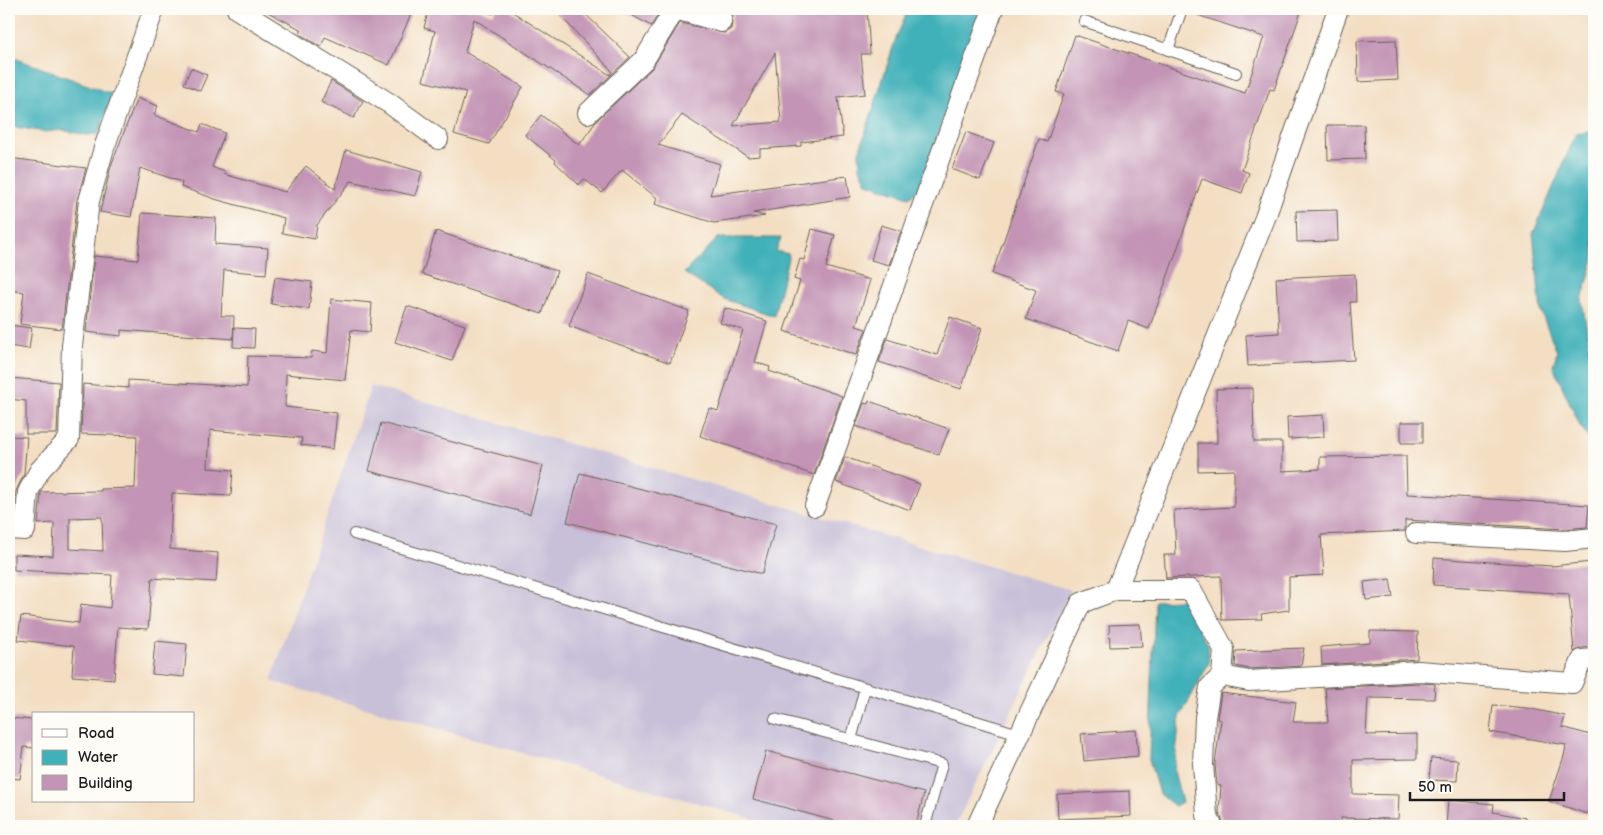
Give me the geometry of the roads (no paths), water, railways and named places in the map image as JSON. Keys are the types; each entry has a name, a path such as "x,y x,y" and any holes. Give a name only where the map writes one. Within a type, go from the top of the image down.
{"street":[{"path":"9,529 25,530 28,492 40,470 69,438 72,346 90,201 104,148 154,9"},
{"path":"237,9 388,103 438,139"},
{"path":"588,113 644,60 675,9 721,22 722,9"},
{"path":"815,506 993,9"},
{"path":"1116,590 1265,218 1338,9"},
{"path":"1416,533 1565,542 1594,538"},
{"path":"977,826 1081,603 1116,590 1191,590 1224,649 1222,676 1210,687 1205,718 1206,815 1212,826"},
{"path":"1222,676 1249,682 1420,671 1572,683 1582,660 1594,659"}],"lane":[{"path":"1168,50 1182,9"},
{"path":"1084,21 1236,73"},
{"path":"354,534 1019,734"},
{"path":"851,740 865,688"},
{"path":"775,719 942,764 925,826"}],"water":[{"path":"908,9 983,9 918,190 909,197 867,183 860,168 859,152 895,41"},
{"path":"9,56 112,94 99,134 85,135 62,130 46,132 9,126"},
{"path":"1594,131 1594,259 1582,300 1594,377 1594,446 1580,426 1553,366 1557,352 1541,312 1533,234 1576,134"},
{"path":"718,238 781,238 776,251 789,254 774,316 724,299 684,273"},
{"path":"1183,600 1208,644 1209,663 1180,717 1174,771 1182,802 1175,806 1159,794 1149,759 1155,601"}]}
